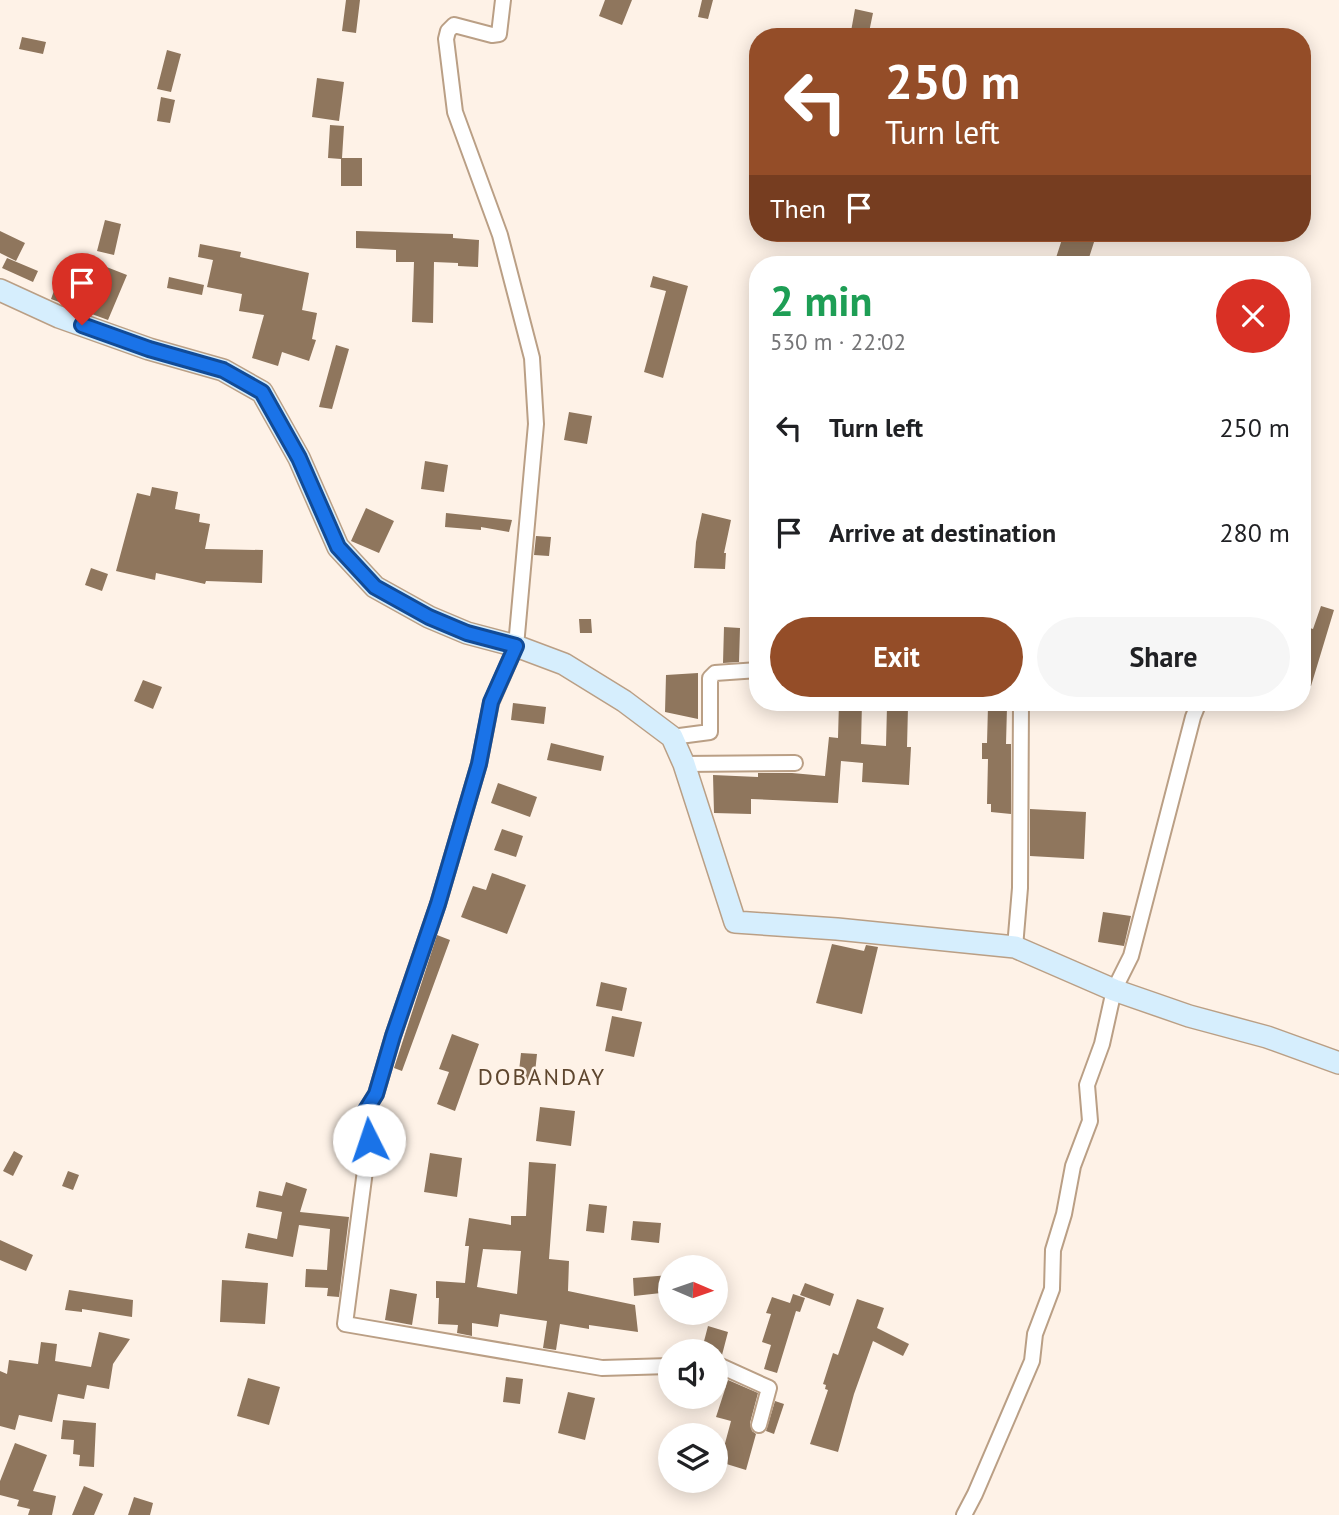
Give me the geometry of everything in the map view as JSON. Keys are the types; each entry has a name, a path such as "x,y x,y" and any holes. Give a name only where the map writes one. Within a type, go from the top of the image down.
{"street":[{"path":"503,0 499,34 492,35 454,25 446,38 454,112 500,235 532,358 536,424 516,646 491,702 479,764 438,904 376,1094 361,1118 369,1140 345,1324 602,1368 658,1366"},
{"path":"0,290 59,317 149,349 223,370 262,392 299,458 338,547 375,587 454,628 516,646 564,664 624,701 672,737 684,764 735,922 1015,947 1114,990 1189,1016 1267,1037 1339,1063"},
{"path":"672,737 710,732 710,678 715,673 749,671"},
{"path":"1015,947 1020,888 1021,711"},
{"path":"964,1515 1032,1361 1035,1334 1052,1289 1053,1250 1064,1214 1073,1166 1090,1121 1087,1085 1102,1044 1114,990 1131,956 1195,711"},
{"path":"684,764 795,763"},
{"path":"728,1369 769,1388 759,1425"}],"building":[{"path":"346,0 360,0 356,33 342,31"},
{"path":"605,0 632,0 622,25 599,16"},
{"path":"702,0 713,0 708,19 698,17"},
{"path":"855,9 873,13 870,28 852,28"},
{"path":"22,37 46,42 43,54 19,49"},
{"path":"167,50 181,54 171,92 157,89"},
{"path":"317,78 344,82 339,121 312,117"},
{"path":"161,97 175,100 170,123 157,121"},
{"path":"330,125 344,126 342,158 362,158 362,186 341,186 341,159 328,158"},
{"path":"105,220 121,224 114,255 97,251"},
{"path":"0,231 25,243 16,261 0,253"},
{"path":"356,231 453,234 453,238 479,240 478,267 434,262 433,323 412,322 414,262 396,262 396,250 356,248"},
{"path":"1061,242 1094,242 1090,256 1057,256"},
{"path":"200,244 241,252 240,257 309,273 302,310 317,313 312,339 316,340 309,361 282,352 278,366 252,358 264,315 239,311 242,294 207,287 213,260 198,257"},
{"path":"7,258 38,271 33,282 2,268"},
{"path":"104,266 127,275 108,320 51,299 58,280 93,295"},
{"path":"653,276 688,286 663,378 644,372 666,291 650,287"},
{"path":"169,277 204,285 202,295 167,288"},
{"path":"336,345 349,349 332,409 319,407"},
{"path":"569,412 592,416 587,444 564,440"},
{"path":"425,461 448,465 444,492 421,489"},
{"path":"152,487 178,492 175,509 200,514 199,522 210,524 205,549 263,550 262,583 206,581 205,584 156,573 155,580 116,571 137,493 150,496"},
{"path":"366,508 394,521 379,553 351,541"},
{"path":"446,513 512,520 509,532 481,527 481,530 445,527"},
{"path":"702,513 731,520 724,553 725,569 694,568"},
{"path":"536,536 551,537 549,556 534,555"},
{"path":"91,568 108,574 102,591 85,585"},
{"path":"1321,606 1334,610 1311,686 1311,628"},
{"path":"579,619 591,619 592,633 580,633"},
{"path":"724,627 740,628 739,662 723,663"},
{"path":"698,673 698,719 665,712 666,675"},
{"path":"143,680 162,687 153,709 134,701"},
{"path":"513,703 546,707 544,724 511,720"},
{"path":"839,711 862,711 861,744 886,746 887,711 908,711 907,747 911,747 909,785 862,782 863,763 841,761 838,803 751,799 751,814 714,813 713,775 758,777 758,773 792,773 825,776 829,737 838,738"},
{"path":"988,711 1007,711 1006,744 1011,744 1011,814 991,812 991,804 987,804 988,759 982,759 982,743 987,743"},
{"path":"551,743 604,756 601,771 547,760"},
{"path":"498,783 537,797 530,817 491,803"},
{"path":"1030,809 1086,812 1084,859 1030,856"},
{"path":"502,829 523,836 516,857 494,850"},
{"path":"492,873 526,885 507,934 461,917 473,886 486,890"},
{"path":"1103,912 1131,916 1124,946 1098,942"},
{"path":"437,935 450,940 402,1071 394,1068"},
{"path":"832,944 864,951 866,945 878,947 862,1014 816,1003"},
{"path":"601,982 627,988 622,1011 596,1006"},
{"path":"612,1016 642,1022 634,1057 605,1051"},
{"path":"452,1034 479,1044 455,1111 437,1104 449,1072 439,1069"},
{"path":"521,1053 537,1054 534,1082 518,1080"},
{"path":"540,1107 575,1111 571,1146 536,1141"},
{"path":"14,1151 23,1156 13,1176 3,1171"},
{"path":"430,1153 462,1158 457,1197 424,1192"},
{"path":"529,1162 556,1164 549,1259 569,1261 568,1291 635,1305 638,1332 560,1324 556,1350 543,1348 547,1321 500,1314 498,1327 472,1323 472,1336 457,1333 458,1325 438,1324 439,1298 436,1298 436,1281 465,1283 469,1246 465,1246 469,1218 511,1225 511,1216 526,1216","holes":["483,1249 521,1251 517,1294 477,1287"]},
{"path":"68,1171 79,1175 73,1190 62,1186"},
{"path":"286,1182 307,1189 300,1212 349,1217 339,1297 327,1296 328,1288 305,1287 306,1269 327,1270 330,1229 299,1225 293,1257 245,1248 248,1233 277,1239 282,1212 256,1207 259,1191 282,1196"},
{"path":"589,1204 607,1206 604,1233 586,1231"},
{"path":"633,1221 661,1223 659,1243 631,1240"},
{"path":"0,1240 33,1255 26,1271 0,1260"},
{"path":"658,1276 658,1293 634,1296 633,1278"},
{"path":"222,1280 268,1283 265,1324 220,1322"},
{"path":"805,1283 834,1294 830,1306 800,1295"},
{"path":"390,1289 417,1294 412,1325 385,1320"},
{"path":"69,1290 133,1300 132,1317 82,1309 82,1312 65,1310"},
{"path":"793,1294 805,1298 800,1312 796,1311 777,1373 764,1369 771,1345 762,1342 771,1314 766,1313 772,1297 790,1303"},
{"path":"857,1299 884,1308 877,1328 909,1344 903,1356 873,1341 854,1394 838,1452 810,1444 828,1390 823,1384 833,1353 838,1355"},
{"path":"708,1326 728,1332 726,1339 705,1339"},
{"path":"99,1332 130,1339 113,1364 109,1389 87,1385 84,1399 58,1394 52,1422 19,1415 15,1430 0,1426 0,1371 7,1374 9,1360 38,1364 41,1342 57,1344 55,1361 91,1367"},
{"path":"506,1377 523,1379 520,1404 503,1402"},
{"path":"248,1378 280,1387 269,1425 237,1416"},
{"path":"728,1380 758,1393 750,1423 756,1434 746,1470 728,1464 728,1432 731,1421 716,1417 719,1409 728,1409"},
{"path":"568,1392 595,1398 585,1440 558,1433"},
{"path":"775,1401 784,1404 774,1434 766,1431"},
{"path":"63,1420 96,1423 94,1467 79,1466 80,1455 73,1454 74,1440 61,1439"},
{"path":"15,1443 47,1455 33,1491 56,1496 52,1515 28,1515 30,1509 17,1506 19,1500 0,1495 0,1481"},
{"path":"84,1486 103,1494 94,1515 72,1515"},
{"path":"134,1497 153,1503 150,1515 128,1515"}],"district":[{"name":"DOBANDAY","path":"542,1076"}],"route":[{"path":"82,325 149,349 223,370 262,392 299,458 338,547 375,587 429,617 467,633 516,646 491,702 479,764 438,904 376,1094 361,1118 369,1140"}]}
